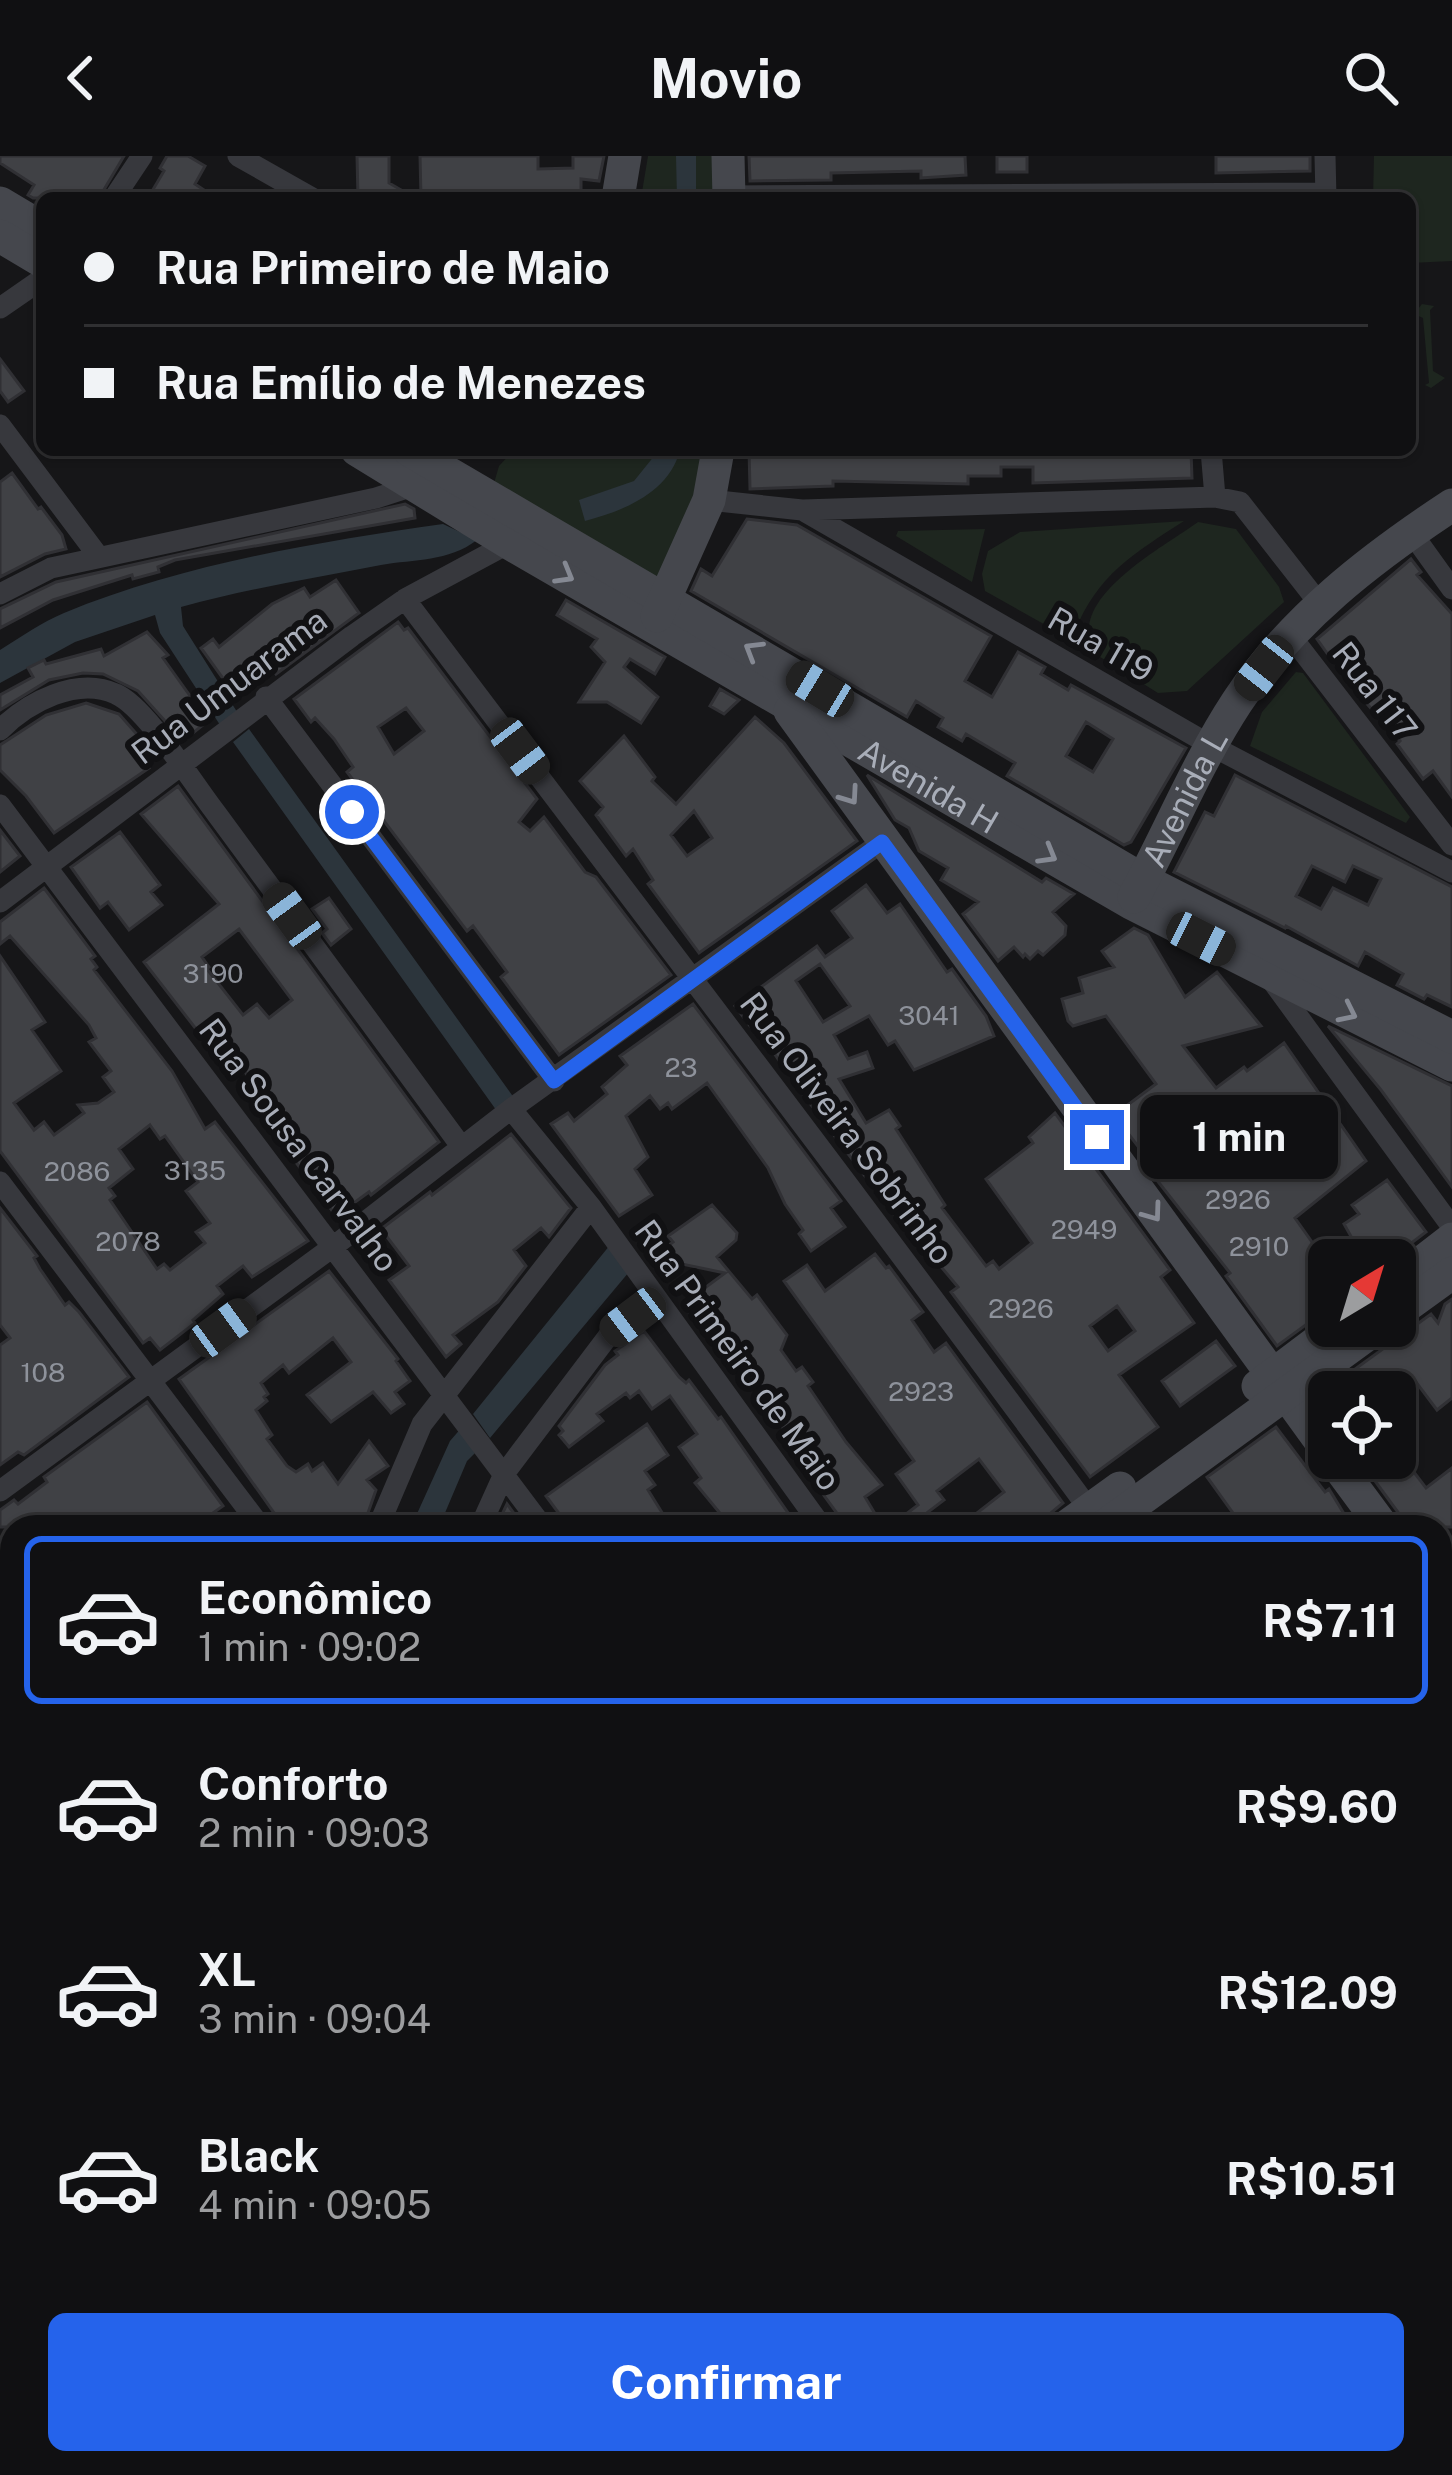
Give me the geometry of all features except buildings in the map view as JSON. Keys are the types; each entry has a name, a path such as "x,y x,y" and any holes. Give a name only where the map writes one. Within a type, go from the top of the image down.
{"street":[{"path":"118,192 142,156"},
{"path":"238,156 301,192"},
{"path":"619,192 625,156"},
{"path":"728,156 728,192"},
{"path":"1325,156 1325,192"},
{"path":"0,203 36,224"},
{"path":"0,236 36,257"},
{"path":"0,308 36,283"},
{"path":"0,425 99,557"},
{"name":"Avenida H","path":"373,456 428,477 1266,972 1452,1065"},
{"name":"Avenida H","path":"413,456 428,477 509,543 660,612 782,700 1137,892 1452,1037"},
{"path":"0,594 51,568 376,498 428,477 462,456"},
{"path":"660,612 710,500 717,456"},
{"path":"1212,456 1215,497"},
{"path":"802,510 1215,497 1240,502 1319,603"},
{"name":"Rua 119","path":"710,500 802,510 1212,746 1452,872"},
{"name":"Avenida L","path":"1137,892 1238,701 1290,635 1319,603 1452,505"},
{"path":"1411,532 1452,589"},
{"name":"Rua Umuarama","path":"0,902 266,697 405,599 509,543"},
{"name":"Rua Oliveira Sobrinho","path":"405,599 761,1065 1084,1515"},
{"name":"Rua 117","path":"1290,635 1452,844"},
{"path":"0,730 32,705 75,690 113,692 128,700 460,1146"},
{"path":"266,697 554,1081"},
{"path":"782,700 1308,1425"},
{"name":"Rua Sousa Carvalho","path":"0,805 534,1515"},
{"path":"0,1491 334,1246 460,1146 882,842"},
{"path":"1266,972 1452,1227"},
{"name":"Rua Primeiro de Maio","path":"511,1109 591,1207 812,1515"},
{"path":"0,1182 252,1515"},
{"path":"382,1515 400,1467 442,1394 481,1351 591,1207"},
{"path":"1416,1266 1452,1239"},
{"path":"1416,1299 1452,1273"},
{"path":"485,1515 504,1474 609,1335 657,1299"},
{"path":"1279,1385 1317,1347"},
{"path":"1101,1515 1279,1385 1343,1347"},
{"path":"1348,1479 1374,1515"}],"shaded area":[{"path":"648,156 714,156 716,192 642,192"},
{"path":"676,156 696,156 696,192 677,192"},
{"path":"1374,156 1452,156 1452,261 1416,263 1416,192 1373,192"},
{"path":"1422,304 1434,306 1430,310 1433,371 1445,378 1431,388 1425,385 1429,383 1423,318 1416,312"},
{"path":"508,456 711,456 656,585 492,490 499,466"},
{"path":"654,456 678,456 666,478 643,498 585,521 579,500 634,481"},
{"path":"1184,521 1119,567 1067,637 985,591 982,574 988,551 1020,532"},
{"path":"1198,522 1236,529 1279,587 1284,602 1187,691 1158,693 1097,655 1089,628 1093,612 1116,582"},
{"path":"443,524 477,540 443,556 181,607 183,626 239,715 222,728 160,633 155,615 75,642 0,683 0,650 56,617 109,596 251,557"},
{"path":"985,529 972,582 896,536 898,531"},
{"path":"1296,672 1303,673 1410,817 1406,823 1250,746 1262,712"},
{"path":"249,729 517,1102 499,1114 233,742"},
{"path":"610,1245 629,1272 490,1438 473,1414"},
{"path":"463,1426 479,1449 467,1461 444,1515 416,1515 450,1441"}],"route":[{"path":"352,812 554,1081 882,842 1097,1137"}]}
